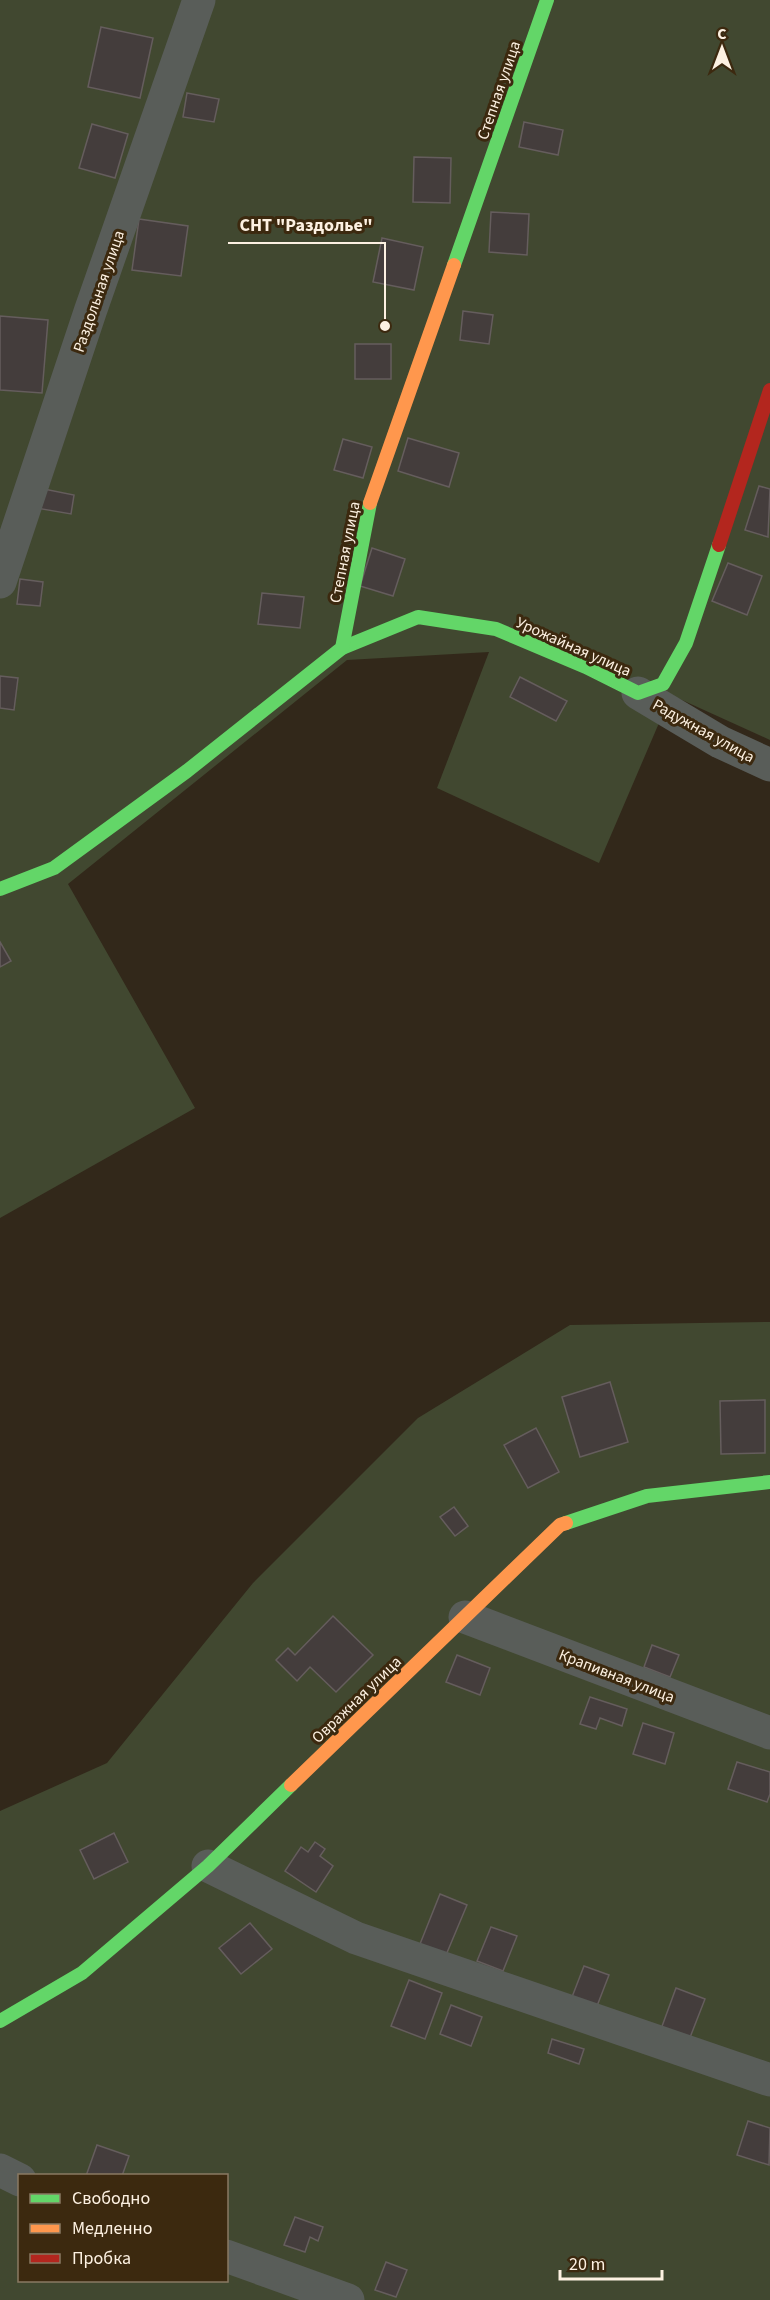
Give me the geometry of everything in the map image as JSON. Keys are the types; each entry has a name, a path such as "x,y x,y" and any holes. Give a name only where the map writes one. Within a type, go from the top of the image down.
{"street":[{"name":"Раздольная улица","path":"0,582 90,312 199,0"},
{"name":"Степная улица","path":"342,648 368,509 547,0"},
{"name":"Урожайная улица","path":"342,648 418,617 496,629 576,663 638,693 663,684 686,643 770,390"},
{"path":"0,889 54,868 187,771 342,648"},
{"name":"Радужная улица","path":"638,693 720,742 770,765"},
{"name":"Овражная улица","path":"0,2021 82,1973 208,1866 560,1525 647,1496 770,1482"},
{"name":"Крапивная улица","path":"465,1617 770,1733"},
{"path":"208,1866 356,1938 770,2080"},
{"path":"0,2170 18,2179"},
{"path":"228,2257 348,2300"}],"green space":[{"path":"0,0 770,0 770,740 671,695 599,863 437,788 489,652 347,660 68,884 195,1108 0,1218"},
{"path":"770,1322 770,2300 0,2300 0,1811 107,1763 253,1583 418,1418 570,1325"}],"building":[{"path":"101,27 153,38 140,98 88,87"},
{"path":"187,93 219,99 214,122 183,117"},
{"path":"524,122 563,130 558,155 519,147"},
{"path":"92,124 128,134 115,178 79,168"},
{"path":"414,157 451,158 450,203 413,202"},
{"path":"491,212 529,214 527,255 489,252"},
{"path":"139,219 188,226 181,276 132,270"},
{"path":"382,238 423,247 414,290 373,282"},
{"path":"463,311 493,315 489,344 460,340"},
{"path":"0,316 48,320 42,393 0,390"},
{"path":"355,344 391,344 391,379 355,379"},
{"path":"408,438 459,453 449,487 398,471"},
{"path":"343,439 372,447 363,478 334,470"},
{"path":"759,486 770,489 768,537 745,530"},
{"path":"39,488 74,495 71,514 36,508"},
{"path":"372,548 405,559 393,596 360,586"},
{"path":"728,563 762,576 747,615 712,601"},
{"path":"20,579 43,582 40,606 17,604"},
{"path":"262,593 304,597 300,628 258,624"},
{"path":"0,676 18,678 14,710 0,708"},
{"path":"520,677 567,701 556,721 510,697"},
{"path":"0,942 11,961 0,967"},
{"path":"610,1382 628,1442 580,1457 562,1397"},
{"path":"765,1400 765,1453 721,1454 720,1401"},
{"path":"536,1428 559,1472 528,1488 504,1445"},
{"path":"454,1507 468,1526 455,1536 440,1517"},
{"path":"333,1616 373,1655 336,1692 310,1667 297,1681 276,1660 288,1648 295,1655"},
{"path":"652,1645 679,1655 670,1677 644,1667"},
{"path":"457,1655 490,1668 480,1695 446,1682"},
{"path":"590,1697 627,1709 622,1726 600,1718 596,1729 580,1724"},
{"path":"643,1723 674,1733 665,1764 633,1754"},
{"path":"737,1762 770,1772 770,1794 767,1802 728,1789"},
{"path":"114,1833 128,1862 94,1879 80,1850"},
{"path":"315,1842 325,1849 320,1856 333,1866 316,1892 285,1871 301,1847 308,1852"},
{"path":"440,1894 467,1905 446,1955 420,1944"},
{"path":"250,1923 272,1949 241,1974 219,1948"},
{"path":"491,1927 517,1936 503,1971 477,1961"},
{"path":"584,1966 609,1975 597,2006 572,1997"},
{"path":"409,1980 442,1993 425,2039 391,2026"},
{"path":"676,1988 705,1999 689,2040 661,2029"},
{"path":"451,2005 482,2017 471,2046 440,2034"},
{"path":"552,2039 584,2049 579,2064 548,2053"},
{"path":"748,2121 770,2128 769,2165 737,2155"},
{"path":"97,2145 129,2156 123,2174 87,2174"},
{"path":"295,2217 323,2227 318,2241 310,2237 305,2252 284,2245"},
{"path":"386,2262 407,2270 396,2297 375,2290"}],"traffic: fast":[{"path":"454,265 547,0"},
{"path":"0,889 54,868 187,771 342,648 370,503"},
{"path":"342,648 418,617 496,629 586,667 638,693 663,684 686,643 719,545"},
{"path":"566,1523 647,1496 770,1482"},
{"path":"0,2021 82,1973 208,1866 291,1785"}],"traffic: slow":[{"path":"370,503 454,265"},
{"path":"291,1785 560,1525 566,1523"}],"traffic: jam":[{"path":"719,545 770,390"}],"place":[{"name":"СНТ \"Раздолье\"","path":"385,326"}]}
